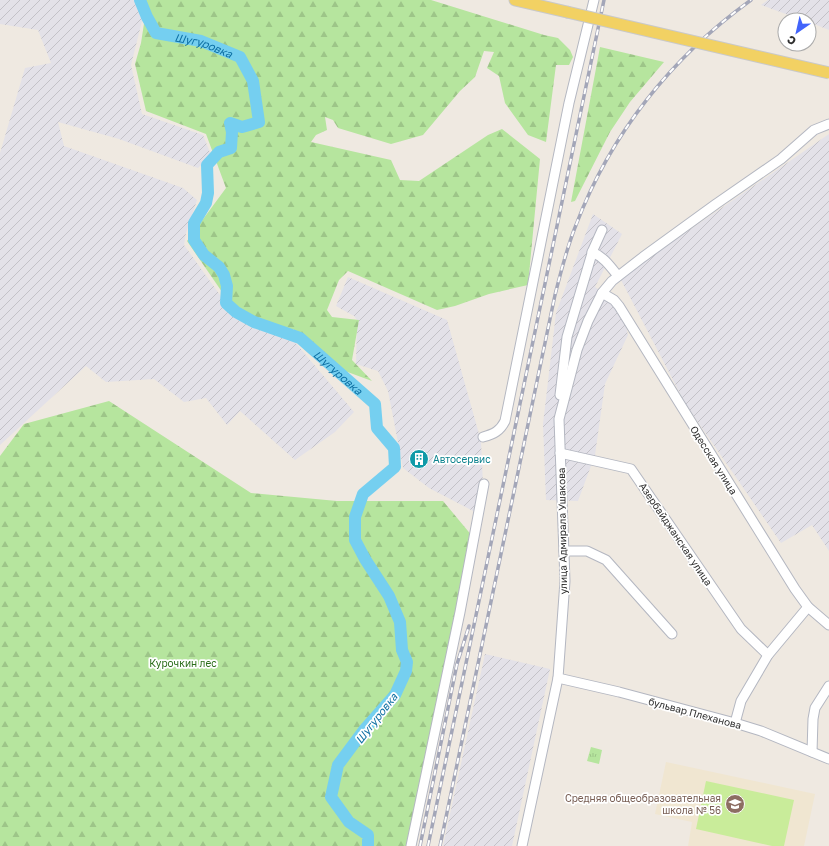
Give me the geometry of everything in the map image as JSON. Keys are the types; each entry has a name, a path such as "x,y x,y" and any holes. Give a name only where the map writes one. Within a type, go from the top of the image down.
{"main road":[{"path":"514,0 829,72"}],"street":[{"path":"483,437 497,432 501,429 505,421 569,103 594,0"},
{"name":"улица Адмирала Ушакова","path":"522,846 558,678 565,581 559,419 577,350 588,321 602,293 618,276 703,213 781,159 814,130 829,124"},
{"path":"559,419 563,363 567,337 592,252 602,230"},
{"path":"592,252 606,260 618,276"},
{"name":"Одесская улица","path":"602,293 614,300 619,306 795,589 808,607 829,625"},
{"name":"Азербайджанская улица","path":"560,453 631,469 741,629 768,655"},
{"path":"412,846 460,612 484,484"},
{"path":"564,551 587,551 606,560 672,634"},
{"path":"735,723 741,701 768,655 808,607"},
{"name":"бульвар Плеханова","path":"558,678 619,692 735,723 829,759"},
{"path":"812,752 813,719 815,708 829,686"}],"shaded area":[{"path":"0,0 136,0 143,17 131,65 142,114 203,135 211,155 198,168 119,139 58,122 64,146 183,188 197,200 186,233 184,245 220,295 226,310 250,327 294,341 354,412 335,432 295,460 240,411 227,425 206,398 184,402 154,379 106,382 86,366 0,445 0,153 25,68 51,63 38,30 0,24"},
{"path":"768,0 829,0 829,30 817,25 817,12 780,12 761,5"},
{"path":"829,134 829,551 812,525 781,543 685,403 620,278"},
{"path":"593,214 622,234 595,287 621,305 628,335 605,384 595,455 578,501 546,500 543,424 556,313"},
{"path":"348,277 447,320 481,441 483,485 475,512 429,488 403,468 388,391 378,371 356,364 357,320 354,316 336,306"},
{"path":"485,654 550,669 512,846 443,846"},
{"name":"Средняя общеобразовательная школа № 56","path":"666,762 815,794 804,846 688,846 692,822 655,814"}],"green space":[{"path":"138,0 431,0 558,38 570,50 573,57 569,65 556,65 546,142 528,135 505,103 499,76 487,68 494,52 484,51 475,77 460,91 423,135 391,144 338,128 333,120 325,117 327,130 316,135 311,142 391,160 400,180 419,181 488,135 502,129 540,159 528,285 489,294 455,306 437,310 348,271 339,280 327,310 332,317 359,320 352,360 372,381 334,367 293,329 273,333 231,305 187,241 226,188 206,134 146,111 135,64 141,43 145,17"},
{"path":"600,47 664,62 630,102 610,132 575,201 571,202"},
{"name":"Курочкин лес","path":"109,401 251,493 337,501 443,501 473,537 406,846 0,846 0,456 24,424"},
{"path":"591,747 602,750 599,764 587,761"},
{"path":"706,781 794,800 784,846 772,846 696,829"}],"waterway":[{"name":"Шугуровка","path":"140,0 156,33 201,41 240,57 253,81 259,122 242,127 230,123 232,132 231,148 219,152 207,165 208,193 206,203 194,223 194,240 204,255 219,267 224,275 227,286 226,303 236,312 254,322 300,338 375,404 377,428 394,448 395,467 363,494 355,517 355,540 365,559 389,596 400,622 402,650 407,662 406,671 395,695 364,730 338,765 331,797 349,822 368,835 368,846"}],"railway":[{"path":"428,846 604,0"},
{"path":"440,846 555,295 564,259 573,233 590,191 607,159 626,128 647,99 695,46 722,22 751,0"},
{"path":"420,846 457,664 469,626"}],"place":[{"name":"Автосервис","path":"419,459"},
{"name":"Средняя общеобразовательная школа № 56","path":"735,804"}]}
